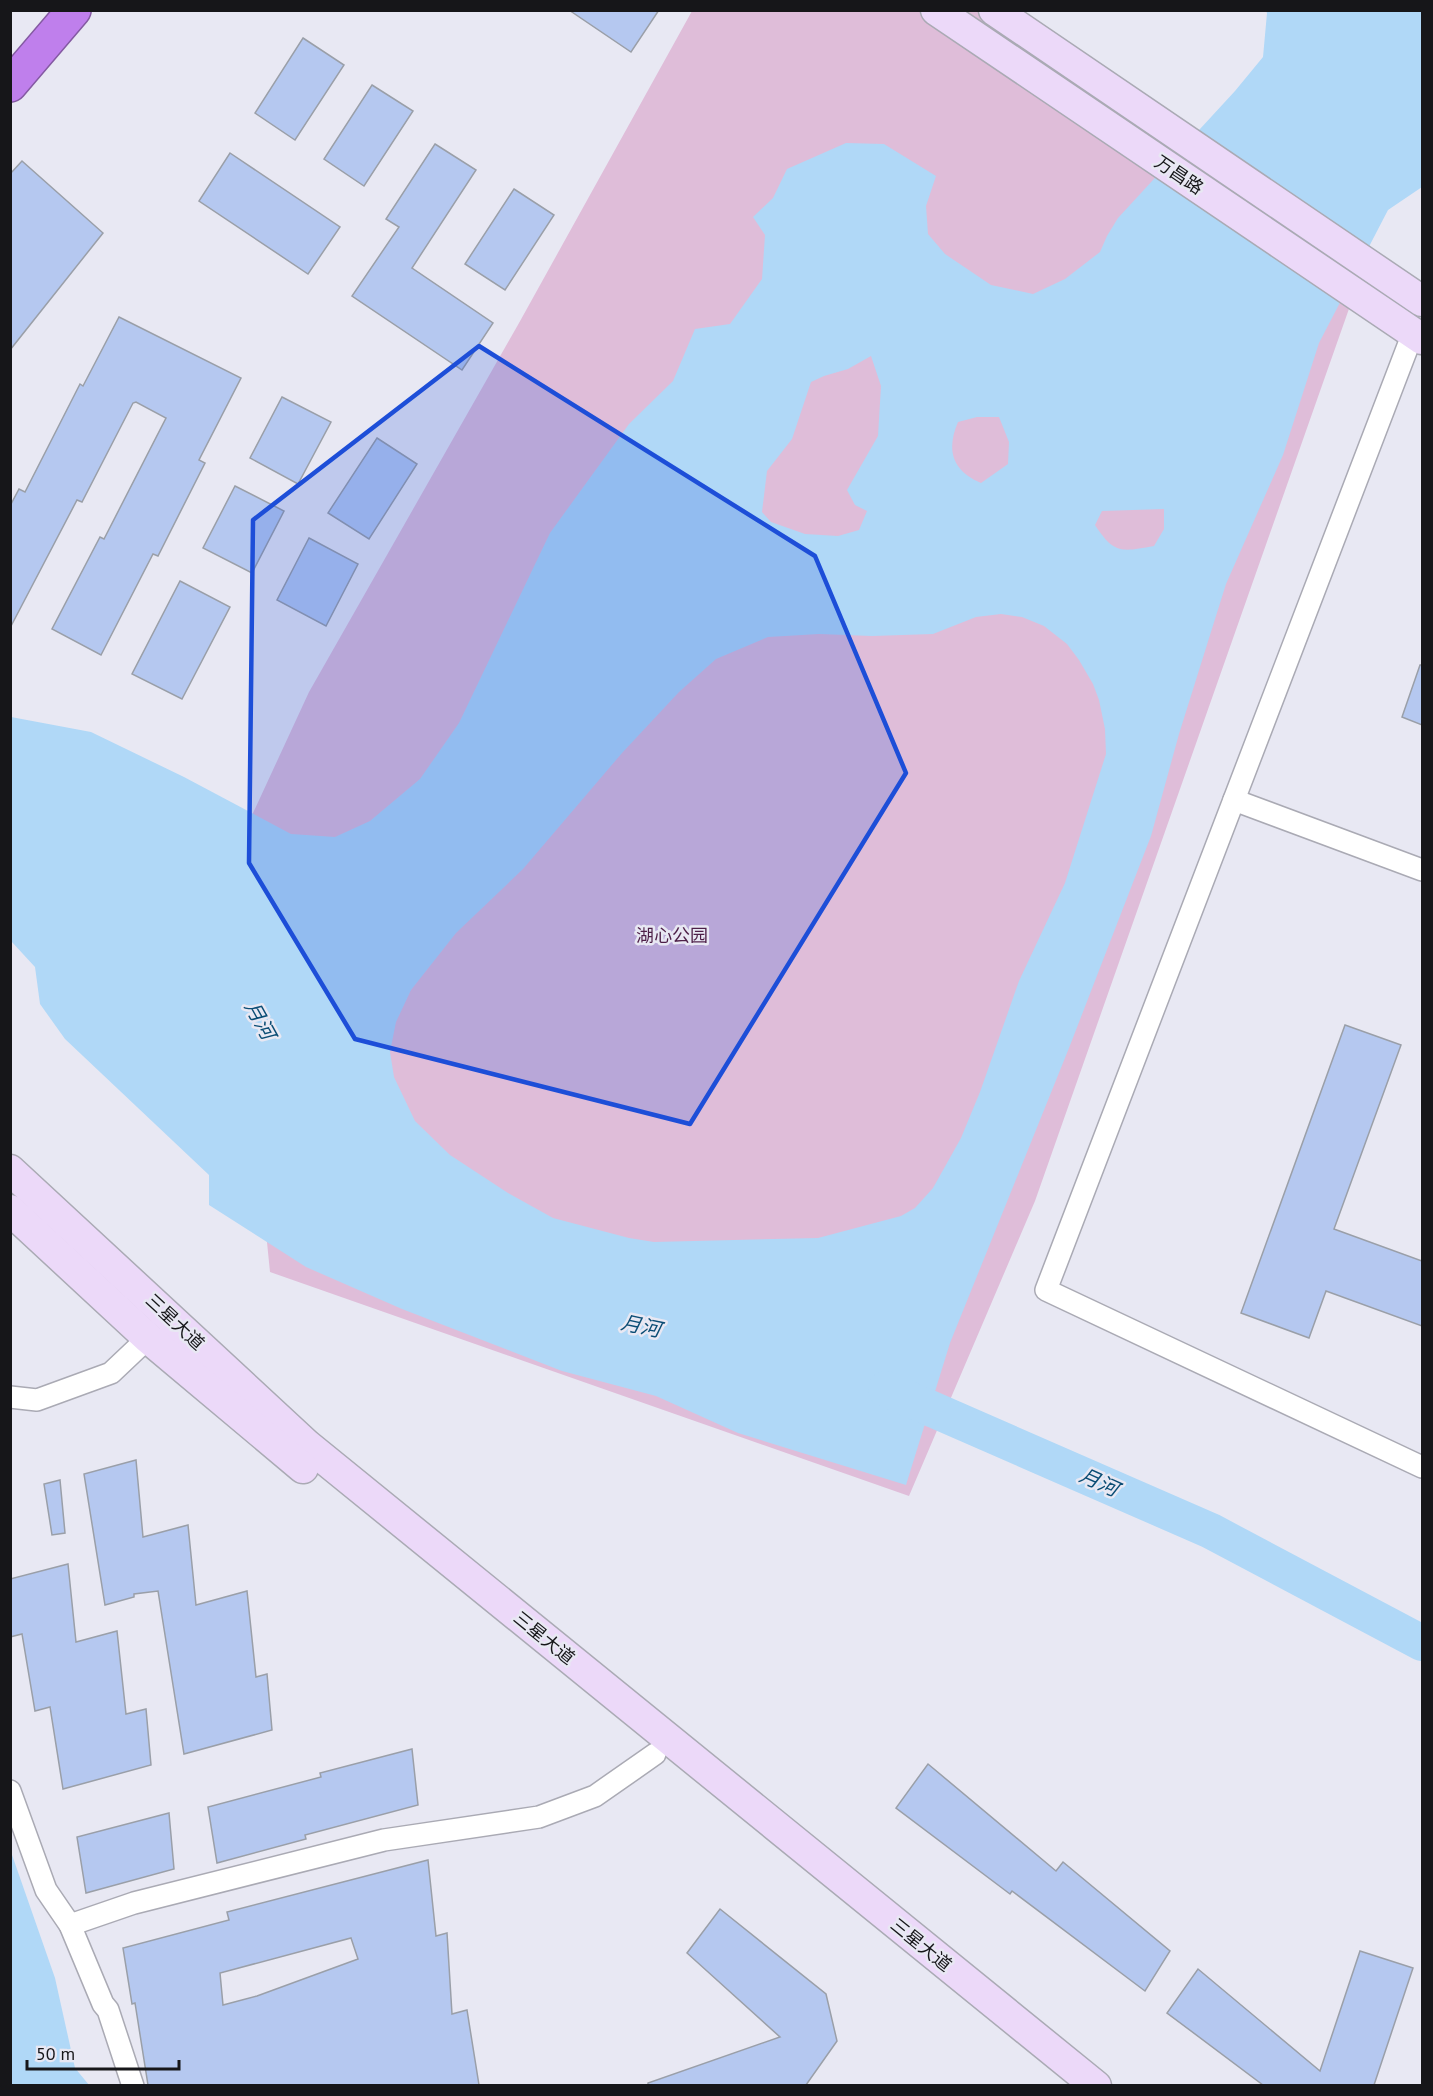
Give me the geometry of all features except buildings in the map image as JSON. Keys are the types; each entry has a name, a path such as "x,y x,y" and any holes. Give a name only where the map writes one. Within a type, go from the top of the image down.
{"highway":[{"path":"10,85 74,10"}],"street":[{"name":"万昌路","path":"936,10 1418,336"},
{"name":"万昌路","path":"994,10 1413,295"},
{"path":"1418,336 1234,800 1046,1290 1422,1467"},
{"path":"1234,800 1422,870"},
{"name":"三星大道","path":"10,1170 306,1445 1096,2085"},
{"name":"三星大道","path":"10,1210 148,1338 313,1475 1064,2085"},
{"path":"10,1397 37,1400 111,1373 148,1338"},
{"path":"70,1925 135,1903 384,1840 538,1817 595,1796 655,1754"},
{"path":"10,1791 46,1890 70,1925 103,2004 112,2019 134,2085"}],"highlighted area":[{"path":"479,346 815,556 906,773 690,1124 355,1039 249,863 253,520"}],"green space":[{"name":"湖心公园","path":"692,11 977,11 1363,269 1035,1201 909,1496 270,1272 229,865 309,692 519,323"}],"water":[{"path":"1266,11 1422,11 1422,187 1388,210 1319,343 1283,455 1226,584 1179,734 1151,836 1069,1048 950,1343 906,1485 738,1433 656,1396 562,1371 402,1309 306,1267 209,1205 209,1175 65,1039 40,1004 35,967 11,941 11,717 91,732 184,777 291,834 335,837 370,821 420,779 459,723 550,533 629,424 673,381 695,329 730,324 762,279 765,235 753,217 773,198 787,169 846,143 884,144 936,176 926,206 928,234 945,254 991,285 1033,294 1065,279 1100,252 1118,218 1235,91 1263,57","holes":["871,356 881,386 878,436 847,490 855,505 867,511 859,530 838,536 805,534 771,522 762,512 767,471 792,439 811,382 848,369","977,417 999,417 1009,442 1008,464 981,483 963,472 952,450 954,432 958,422","1164,509 1164,529 1154,546 1119,549 1113,546 1095,525 1102,511","1001,614 1022,617 1044,626 1067,644 1093,684 1099,700 1105,729 1106,754 1065,883 1019,981 980,1092 961,1138 933,1188 915,1208 901,1216 818,1238 654,1242 629,1238 553,1218 508,1193 450,1155 415,1121 394,1077 390,1052 396,1022 411,990 456,933 523,869 622,753 679,692 716,659 768,637 819,634 872,636 933,634 976,617"]},
{"path":"11,1852 55,1978 75,2068 89,2085 11,2085"}],"waterway":[{"name":"月河","path":"886,1389 1211,1531 1422,1643"}]}
